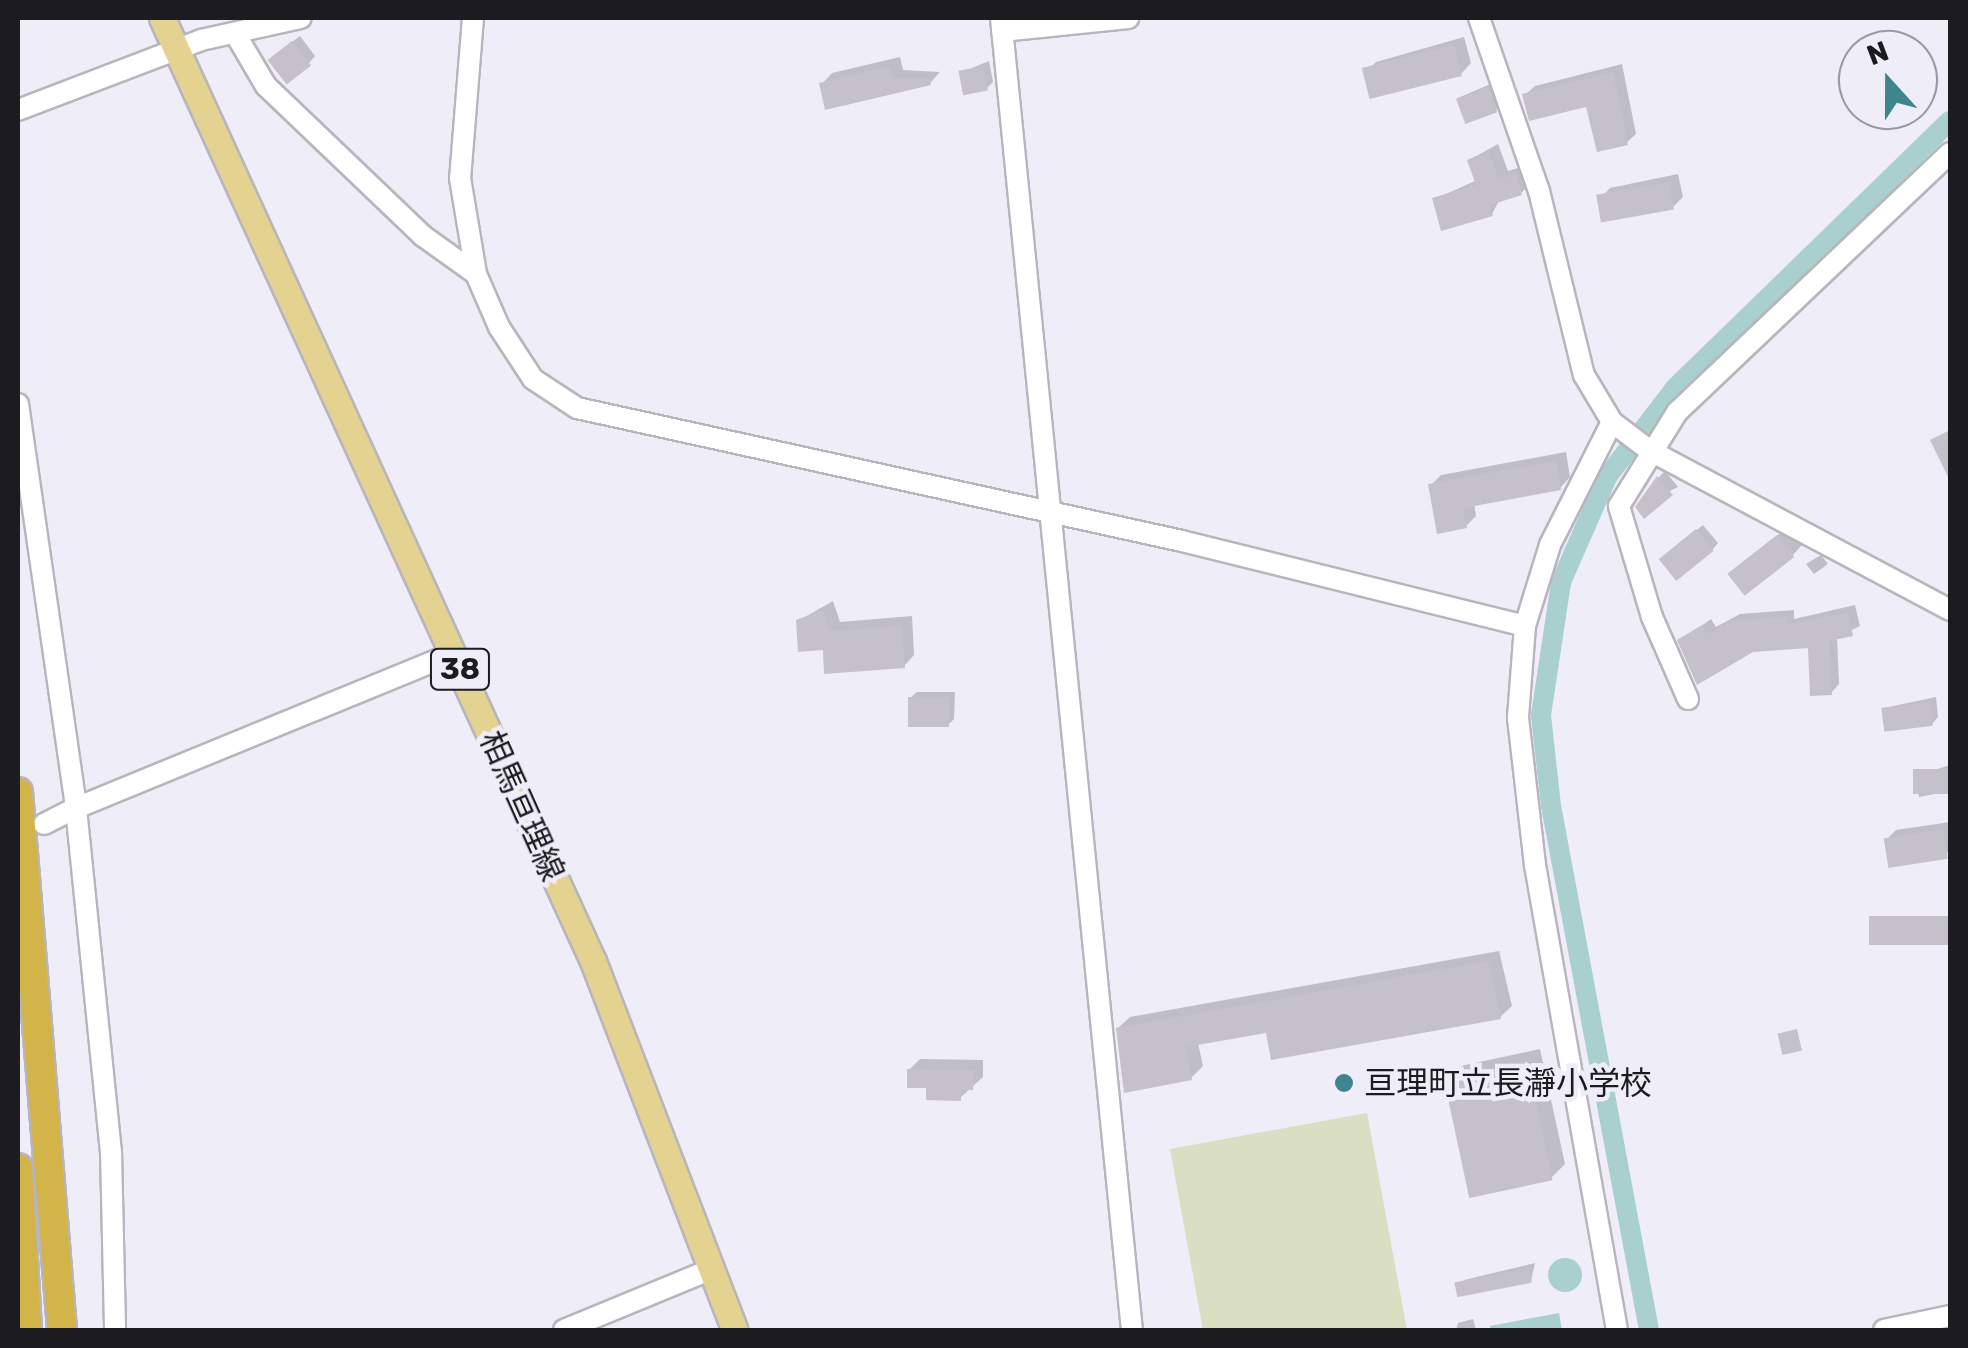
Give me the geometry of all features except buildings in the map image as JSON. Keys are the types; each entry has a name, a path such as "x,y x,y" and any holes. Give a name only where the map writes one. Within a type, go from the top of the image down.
{"highway":[{"path":"18,792 62,1330"},
{"path":"18,1168 28,1330"}],"main road":[{"name":"相馬亘理線","path":"162,18 593,961 735,1330"}],"street":[{"path":"18,110 177,49 301,18"},
{"path":"473,18 460,178 476,274 498,327 533,379 576,408 1051,513 1525,626"},
{"path":"1128,18 1002,24 1132,1330"},
{"path":"1479,18 1539,190 1584,376 1612,422 1649,450 1950,610"},
{"path":"236,35 266,86 423,236 476,274"},
{"path":"1688,700 1652,617 1618,506 1649,450 1677,412 1950,152"},
{"path":"18,404 76,808 111,1151 115,1330"},
{"path":"1612,422 1550,545 1525,626 1518,718 1535,865 1617,1330"},
{"path":"44,824 453,653"},
{"path":"564,1330 712,1269"},
{"path":"1884,1330 1950,1316"}],"shaded area":[{"path":"1367,1113 1407,1330 1203,1330 1170,1149"},
{"path":"1565,1258 1577,1263 1582,1275 1577,1287 1565,1292 1553,1287 1548,1275 1553,1263"},
{"path":"1559,1313 1562,1330 1491,1330 1490,1326"}],"waterway":[{"path":"1649,1330 1551,806 1541,715 1561,582 1607,477 1675,388 1950,121"}],"place":[{"name":"亘理町立長瀞小学校","path":"1344,1083"}]}
